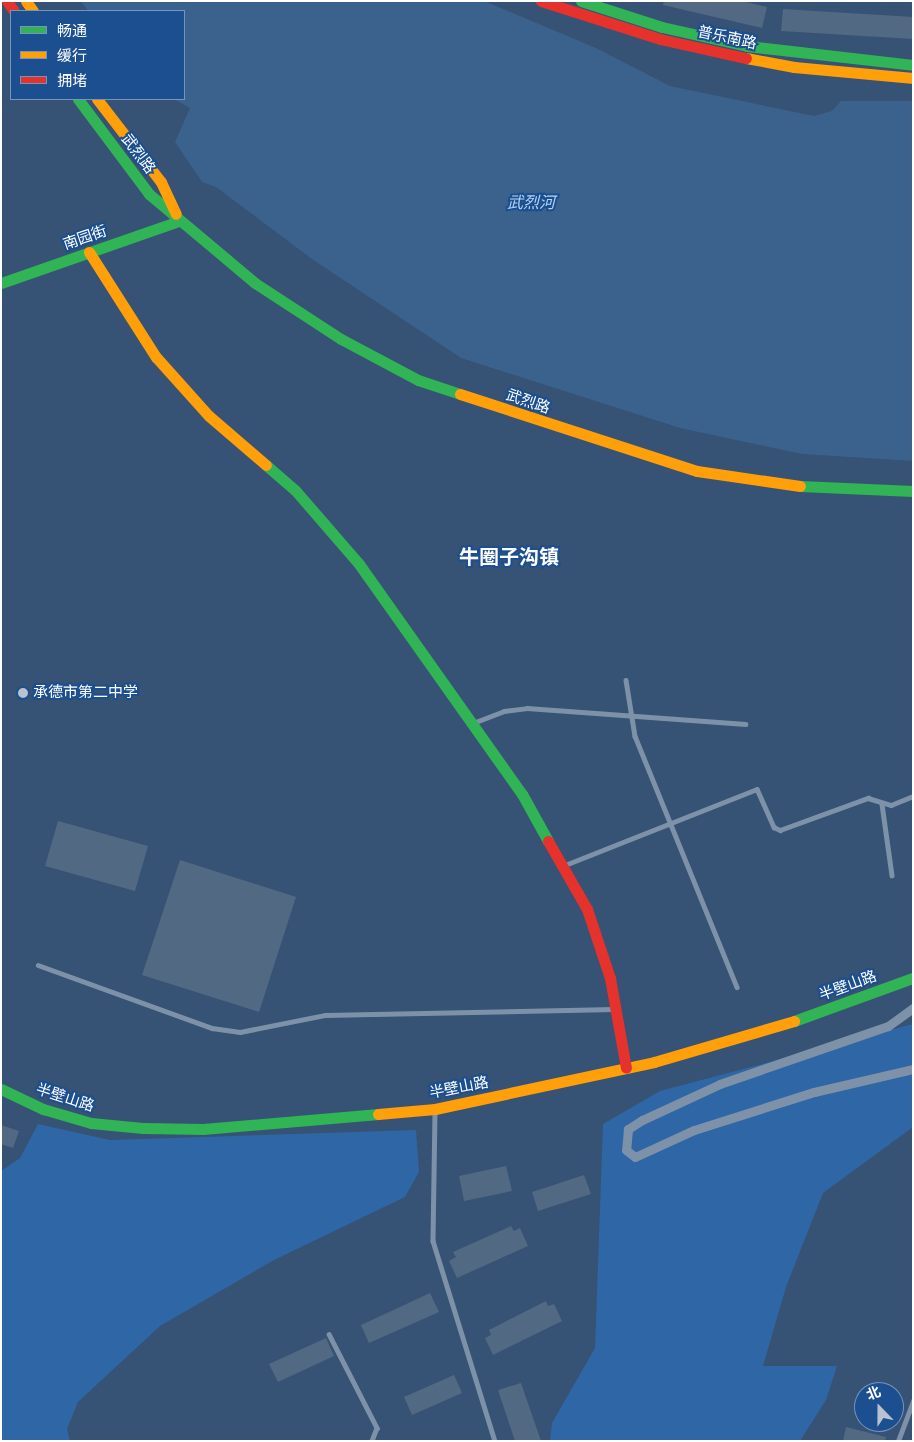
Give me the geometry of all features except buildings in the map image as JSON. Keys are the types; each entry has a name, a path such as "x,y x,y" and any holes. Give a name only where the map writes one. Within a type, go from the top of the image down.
{"main road":[{"name":"普乐南路","path":"541,1 584,16 742,57 794,67 913,78"},
{"name":"普乐南路","path":"586,2 662,27 746,46 913,65"},
{"path":"584,16 586,2"},
{"name":"武烈路","path":"79,100 149,194 255,283 341,339 418,380 697,471 760,482 911,490"},
{"name":"武烈路","path":"98,100 161,182 180,221"},
{"name":"南园街","path":"1,283 180,221"},
{"path":"89,252 156,357 208,416 295,490 359,564 522,794 587,909 610,978 626,1068"},
{"name":"半壁山路","path":"1,1089 43,1109 91,1123 143,1128 203,1129 435,1109 626,1068 798,1020 913,978"}],"street":[{"path":"913,1008 888,1026 720,1084 642,1120 628,1129 626,1150 635,1157 694,1130 814,1092 913,1069"}],"lane":[{"path":"626,680 628,715 737,988"},
{"path":"472,724 504,711 527,708 745,724"},
{"path":"563,866 757,789 774,827 780,830 868,798 882,804 891,805 913,796"},
{"path":"882,804 892,876"},
{"path":"38,965 212,1028 240,1032 324,1015 616,1009"},
{"path":"435,1109 433,1241 495,1441"},
{"path":"330,1334 377,1428 372,1441"},
{"path":"898,1441 913,1401"}],"shaded area":[{"path":"913,1024 913,1127 823,1193 786,1287 763,1366 837,1366 826,1400 800,1441 550,1441 552,1423 595,1348 603,1124 660,1091"},
{"path":"38,1124 110,1140 416,1130 419,1172 405,1197 274,1260 160,1326 78,1402 67,1429 70,1441 1,1441 1,1171 20,1158"}],"water":[{"name":"武烈河","path":"81,1 484,1 596,48 670,86 814,116 832,111 841,101 913,101 913,461 802,454 680,428 461,358 312,259 216,187 202,182 175,142 190,108 176,100 185,100 185,10 87,10"}],"traffic: fast":[{"path":"581,1 662,27 747,46 913,65"},
{"path":"79,100 149,194 255,283 341,339 418,380 460,394"},
{"path":"1,283 179,221"},
{"path":"266,465 295,490 359,564 522,794 548,841"},
{"path":"800,486 913,491"},
{"path":"794,1021 913,978"},
{"path":"1,1089 43,1109 91,1123 143,1128 203,1129 378,1114"}],"traffic: slow":[{"path":"26,1 32,10"},
{"path":"746,58 794,67 913,78"},
{"path":"98,100 161,182 176,214"},
{"path":"89,252 156,357 209,416 266,465"},
{"path":"460,394 697,471 800,486"},
{"path":"378,1114 435,1109 654,1062 794,1021"}],"traffic: jam":[{"path":"7,1 13,10"},
{"path":"541,1 660,39 746,58"},
{"path":"548,841 587,909 610,978 626,1068"}],"place":[{"name":"承德市第二中学","path":"23,693"}],"district":[{"name":"牛圈子沟镇","path":"509,558"}]}
